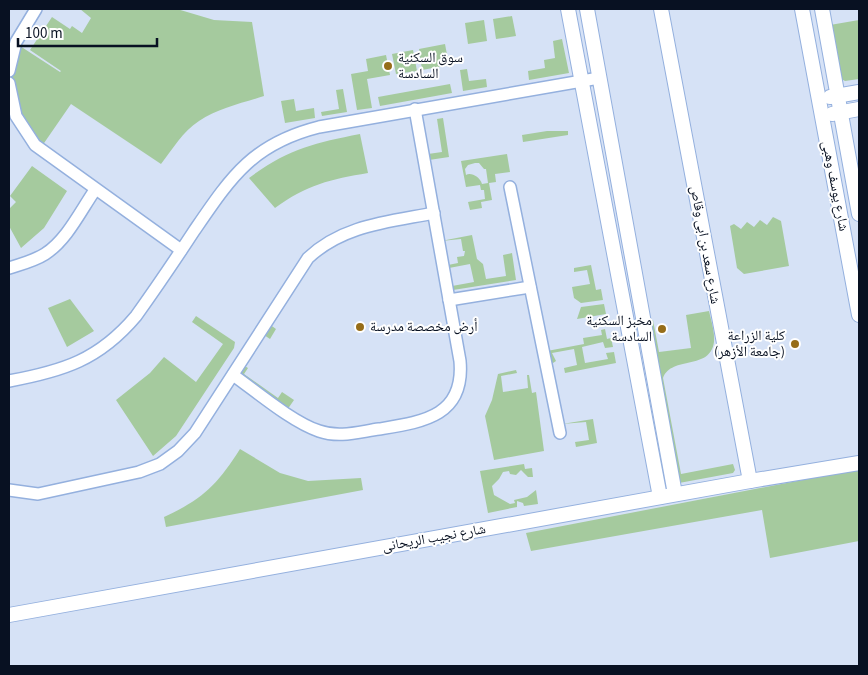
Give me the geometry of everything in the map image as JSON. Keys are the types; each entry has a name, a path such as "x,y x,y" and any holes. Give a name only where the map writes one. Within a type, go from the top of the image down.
{"street":[{"path":"9,71 16,42 36,9"},
{"path":"568,9 660,497"},
{"path":"587,9 675,494"},
{"name":"شارع سعد بن ابى وقاص","path":"661,9 750,481"},
{"name":"شارع يوسف وهبى","path":"802,9 859,315"},
{"name":"شارع يوسف وهبى","path":"822,9 859,214"},
{"path":"9,381 65,368 87,358 109,344 136,316 225,185 243,165 265,149 289,136 311,129 415,109 599,78"},
{"path":"9,83 16,116 31,141 43,153 181,250"},
{"path":"819,99 859,92"},
{"path":"233,375 302,424 326,433 351,434 420,423 441,412 451,400 458,385 460,361 415,109"},
{"path":"822,116 859,109"},
{"path":"510,187 560,433"},
{"path":"9,268 38,258 51,250 96,190"},
{"path":"9,490 38,494 139,472 160,464 178,451 195,433 308,258 342,234 360,227 434,214"},
{"path":"449,300 530,287"},
{"name":"شارع نجيب الريحانى","path":"9,615 675,494 859,463"}],"green space":[{"path":"80,9 177,9 214,20 252,22 264,96 206,116 183,135 161,164 71,104 42,146 22,122 11,84 11,70 20,46 60,72 30,50 52,17 70,29 72,26 82,33 91,18"},
{"path":"512,16 516,36 496,39 493,19"},
{"path":"484,20 487,41 468,44 465,23"},
{"path":"859,20 859,79 845,81 838,77 830,25"},
{"path":"562,39 569,73 529,80 528,71 545,68 544,60 555,58 553,41"},
{"path":"445,44 449,65 422,70 419,49"},
{"path":"413,50 417,71 396,74 392,54"},
{"path":"386,55 390,75 367,79 372,108 357,110 351,74 368,71 366,59"},
{"path":"467,69 469,81 486,79 487,87 463,91 460,70"},
{"path":"450,84 452,93 380,106 378,97"},
{"path":"343,89 347,112 322,116 321,112 339,109 336,90"},
{"path":"294,99 296,111 314,108 315,118 285,123 281,101"},
{"path":"443,118 449,157 429,160 428,154 442,152 437,119"},
{"path":"547,131 568,131 568,135 523,142 522,135"},
{"path":"360,134 368,173 308,188 275,208 249,178 276,160 302,148"},
{"path":"507,154 510,172 495,174 496,182 489,183 492,200 481,202 482,208 470,210 468,202 485,199 484,190 481,190 480,185 466,187 461,161","holes":["479,163 486,169 488,183 482,184 475,176 466,175 465,169 468,165"]},
{"path":"32,166 67,191 44,228 21,248 9,226 9,209 16,202 10,196"},
{"path":"773,217 781,221 789,266 744,274 737,268 730,226 734,224 741,229 747,222 754,227 760,220 767,225"},
{"path":"472,235 477,259 483,264 486,279 506,276 503,255 512,253 516,280 453,290 452,286 474,282 470,264 449,268 448,265 458,263 457,257 464,256 465,251 463,251 461,239 441,241"},
{"path":"591,265 596,290 601,289 603,300 581,303 574,298 572,287 590,284 587,270 574,272 574,268"},
{"path":"70,299 94,331 67,347 48,308"},
{"path":"604,304 606,314 577,319 581,307"},
{"path":"709,311 714,338 711,351 706,357 674,367 663,378 681,474 733,464 735,470 733,473 679,483 647,321 653,320 659,352 691,348 686,315"},
{"path":"196,316 235,342 234,348 176,436 153,456 116,400 150,373 164,357 196,382 223,344 192,322"},
{"path":"262,319 276,329 270,339 264,335 243,365 248,368 244,374 278,398 282,392 294,400 285,413 227,373"},
{"path":"605,329 607,339 611,338 613,347 605,348 603,342 582,347 585,363 608,359 606,353 614,352 616,363 565,373 564,368 577,365 574,349 552,353 556,361 550,365 547,351 584,344 583,338 602,335 601,330"},
{"path":"516,370 517,373 501,376 503,392 528,388 527,375 529,375 532,393 536,392 544,451 494,460 485,416 492,400 498,374"},
{"path":"593,419 597,443 576,447 575,442 589,440 586,422 562,424"},
{"path":"240,449 280,473 308,481 361,478 363,490 166,527 164,517 189,504 208,490 224,472"},
{"path":"524,464 525,469 532,468 533,477 528,477 521,470 516,475 510,474 509,471 503,472 492,486 494,495 510,504 515,503 514,500 527,497 536,490 538,504 524,506 523,503 517,501 517,507 488,513 480,471"},
{"path":"859,469 859,541 770,558 762,510 531,551 526,533"}],"place":[{"name":"سوق السكنية السادسة","path":"388,66"},
{"name":"أرض مخصصة مدرسة","path":"360,327"},
{"name":"مخبز السكنية السادسة","path":"662,329"},
{"name":"كلية الزراعة (جامعة الأزهر)","path":"795,344"}]}
